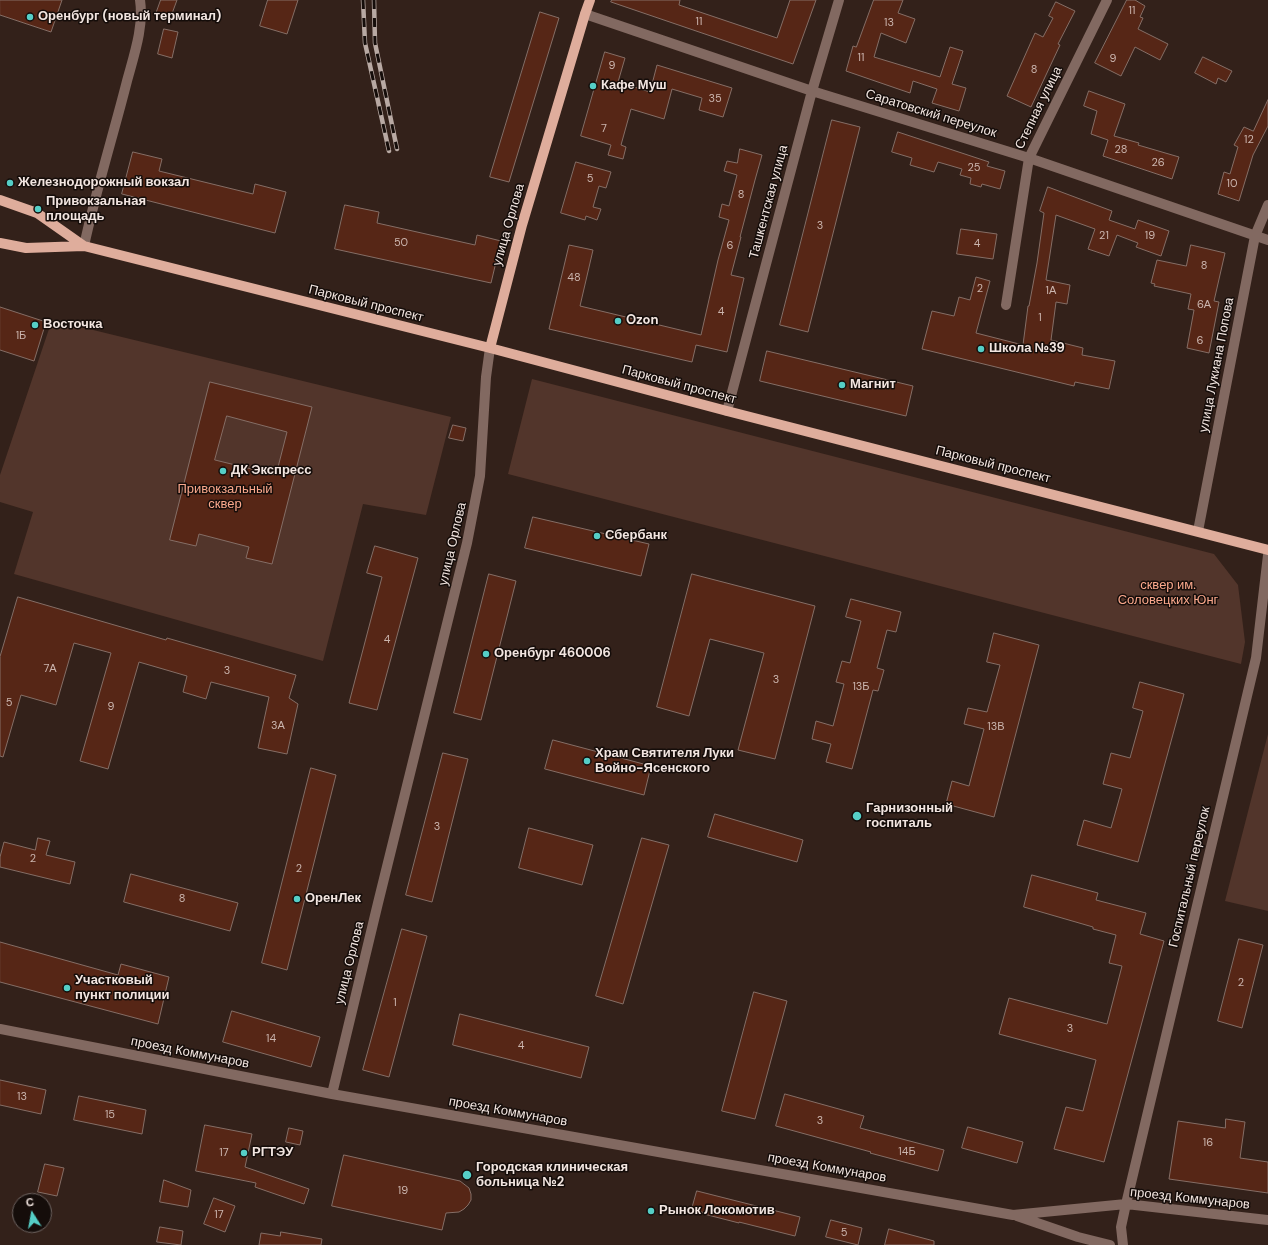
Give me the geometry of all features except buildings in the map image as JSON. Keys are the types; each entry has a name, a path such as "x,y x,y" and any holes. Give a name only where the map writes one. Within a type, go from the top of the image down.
{"main road":[{"name":"улица Орлова","path":"490,348 522,225 590,0"},
{"name":"Парковый проспект","path":"0,200 37,214 84,246"},
{"name":"Парковый проспект","path":"0,243 26,248 84,246 490,348 727,411 1268,550"}],"street":[{"path":"84,246 92,208 122,102 139,32 141,13 140,0"},
{"name":"Ташкентская улица","path":"727,411 812,91 839,0"},
{"name":"Степная улица","path":"1006,305 1029,158 1107,0"},
{"name":"Саратовский переулок","path":"585,14 812,91 1029,158 1268,240"},
{"name":"улица Лукиана Попова","path":"1198,531 1256,236 1268,205"},
{"name":"улица Орлова","path":"332,1094 474,514 480,476 486,377 490,348"},
{"name":"Госпитальный переулок","path":"1123,1245 1121,1227 1126,1204 1256,658 1268,555"},
{"name":"проезд Коммунаров","path":"0,1029 332,1094 1013,1215 1078,1237 1110,1245"},
{"name":"проезд Коммунаров","path":"1013,1215 1126,1204 1268,1220"}],"green space":[{"name":"Привокзальный сквер","path":"52,320 451,417 426,515 363,504 323,661 14,574 33,512 0,502 0,475"},
{"name":"сквер им. Соловецких Юнг","path":"532,379 1214,554 1238,585 1245,642 1241,664 508,474"},
{"path":"1268,734 1268,911 1225,901"}],"railway":[{"path":"363,0 365,43 389,151"},
{"path":"374,0 375,43 397,149"}],"place":[{"name":"Оренбург (новый терминал)","path":"30,17"},
{"name":"Кафе Муш","path":"593,86"},
{"name":"Железнодорожный вокзал","path":"10,183"},
{"name":"Привокзальная площадь","path":"38,209"},
{"name":"Ozon","path":"618,321"},
{"name":"Восточка","path":"35,325"},
{"name":"Школа №39","path":"981,349"},
{"name":"Магнит","path":"842,385"},
{"name":"ДК Экспресс","path":"223,471"},
{"name":"Сбербанк","path":"597,536"},
{"name":"Оренбург 460006","path":"486,654"},
{"name":"Храм Святителя Луки Войно-Ясенского","path":"587,761"},
{"name":"Гарнизонный госпиталь","path":"857,816"},
{"name":"ОренЛек","path":"297,899"},
{"name":"Участковый пункт полиции","path":"67,988"},
{"name":"РГТЭУ","path":"244,1153"},
{"name":"Городская клиническая больница №2","path":"467,1175"},
{"name":"Рынок Локомотив","path":"651,1211"}]}
